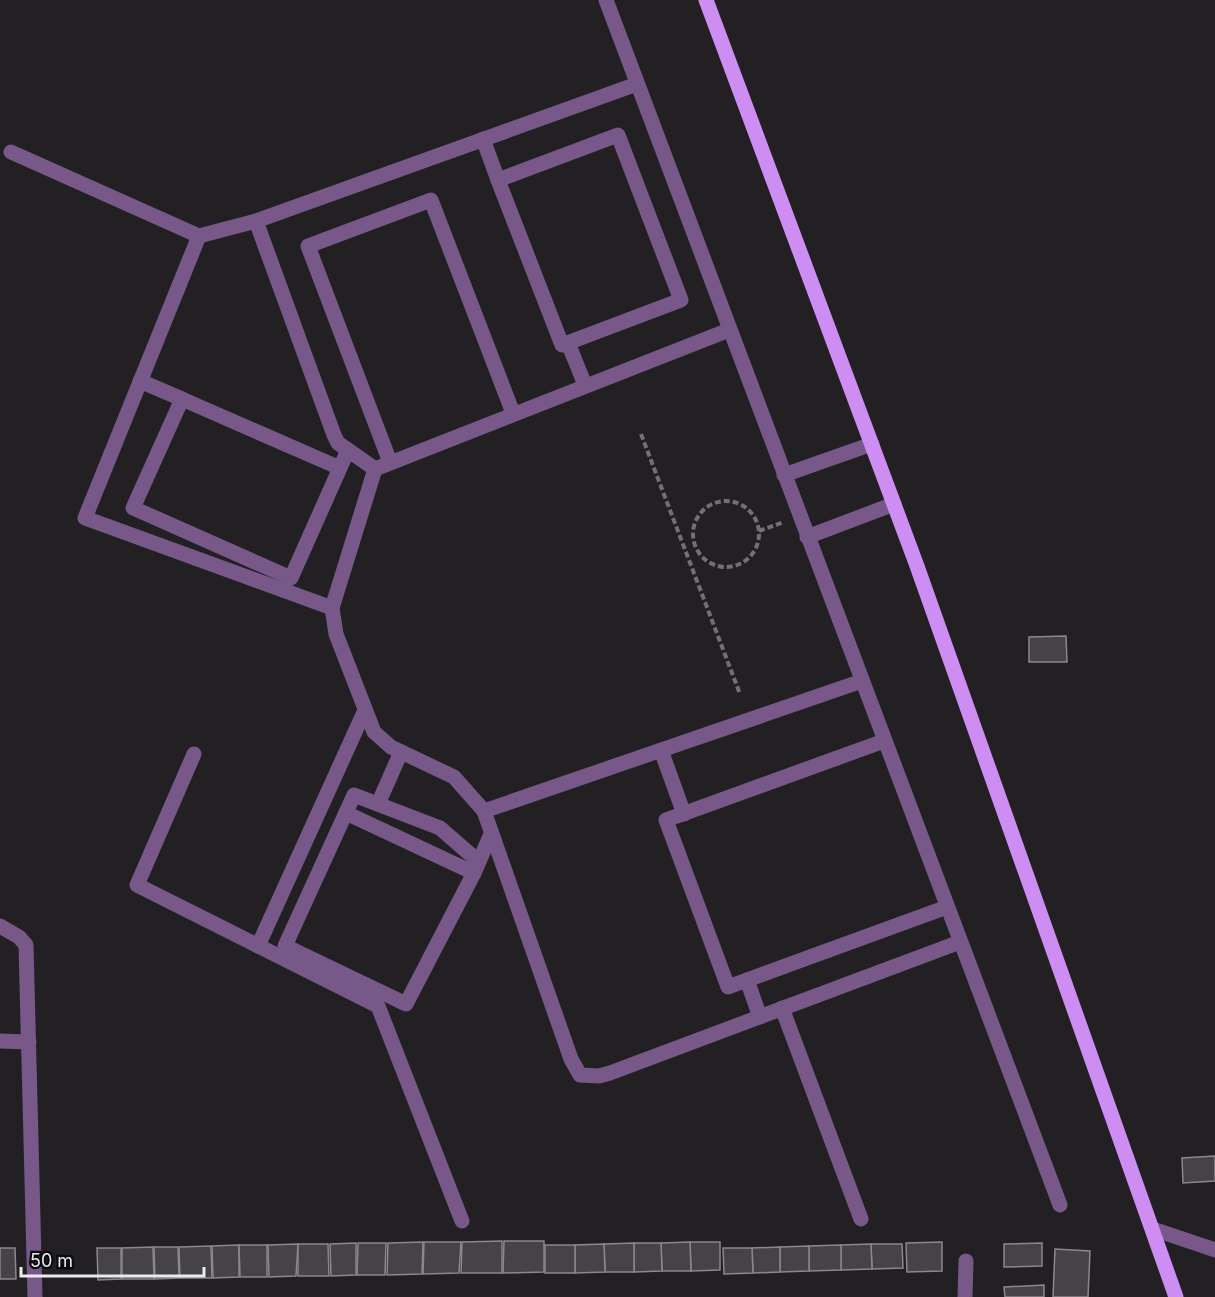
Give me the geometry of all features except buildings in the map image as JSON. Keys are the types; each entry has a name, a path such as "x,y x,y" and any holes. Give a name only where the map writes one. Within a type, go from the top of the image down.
{"main road":[{"path":"706,0 894,504 1176,1297"}],"street":[{"path":"606,0 1060,1205"},
{"path":"11,152 199,236 256,221 637,84"},
{"path":"483,139 498,180 562,345 681,300 618,135 498,180"},
{"path":"390,462 308,246 431,200 513,413"},
{"path":"256,221 334,435 348,450 375,469"},
{"path":"199,236 85,518 332,608"},
{"path":"729,330 375,469 332,608 336,634 374,732 401,752 454,777 484,811 571,1059 580,1075 599,1076 610,1073 960,942"},
{"path":"568,343 585,385"},
{"path":"140,381 340,468"},
{"path":"182,399 133,508 291,578 348,450"},
{"path":"784,475 872,444"},
{"path":"807,537 894,504"},
{"path":"484,811 862,681"},
{"path":"258,946 365,710"},
{"path":"884,741 666,820 728,987 947,907"},
{"path":"661,750 684,814"},
{"path":"378,804 401,752"},
{"path":"194,754 137,885 378,1006 462,1221"},
{"path":"476,868 440,828 354,795 285,946 406,1004 476,868 491,834"},
{"path":"346,813 476,868"},
{"path":"0,926 19,937 26,945 35,1297"},
{"path":"747,980 760,1017"},
{"path":"782,1008 861,1219"},
{"path":"0,1041 29,1042"},
{"path":"1153,1229 1215,1250"},
{"path":"965,1297 966,1261"}],"path":[{"path":"641,434 740,693"},
{"path":"723,500 743,505 751,512 759,531 754,551 739,565 718,566 708,562 694,548 693,526 697,516 713,503 723,500"},
{"path":"759,531 799,516"},
{"path":"687,551 694,548"}]}
